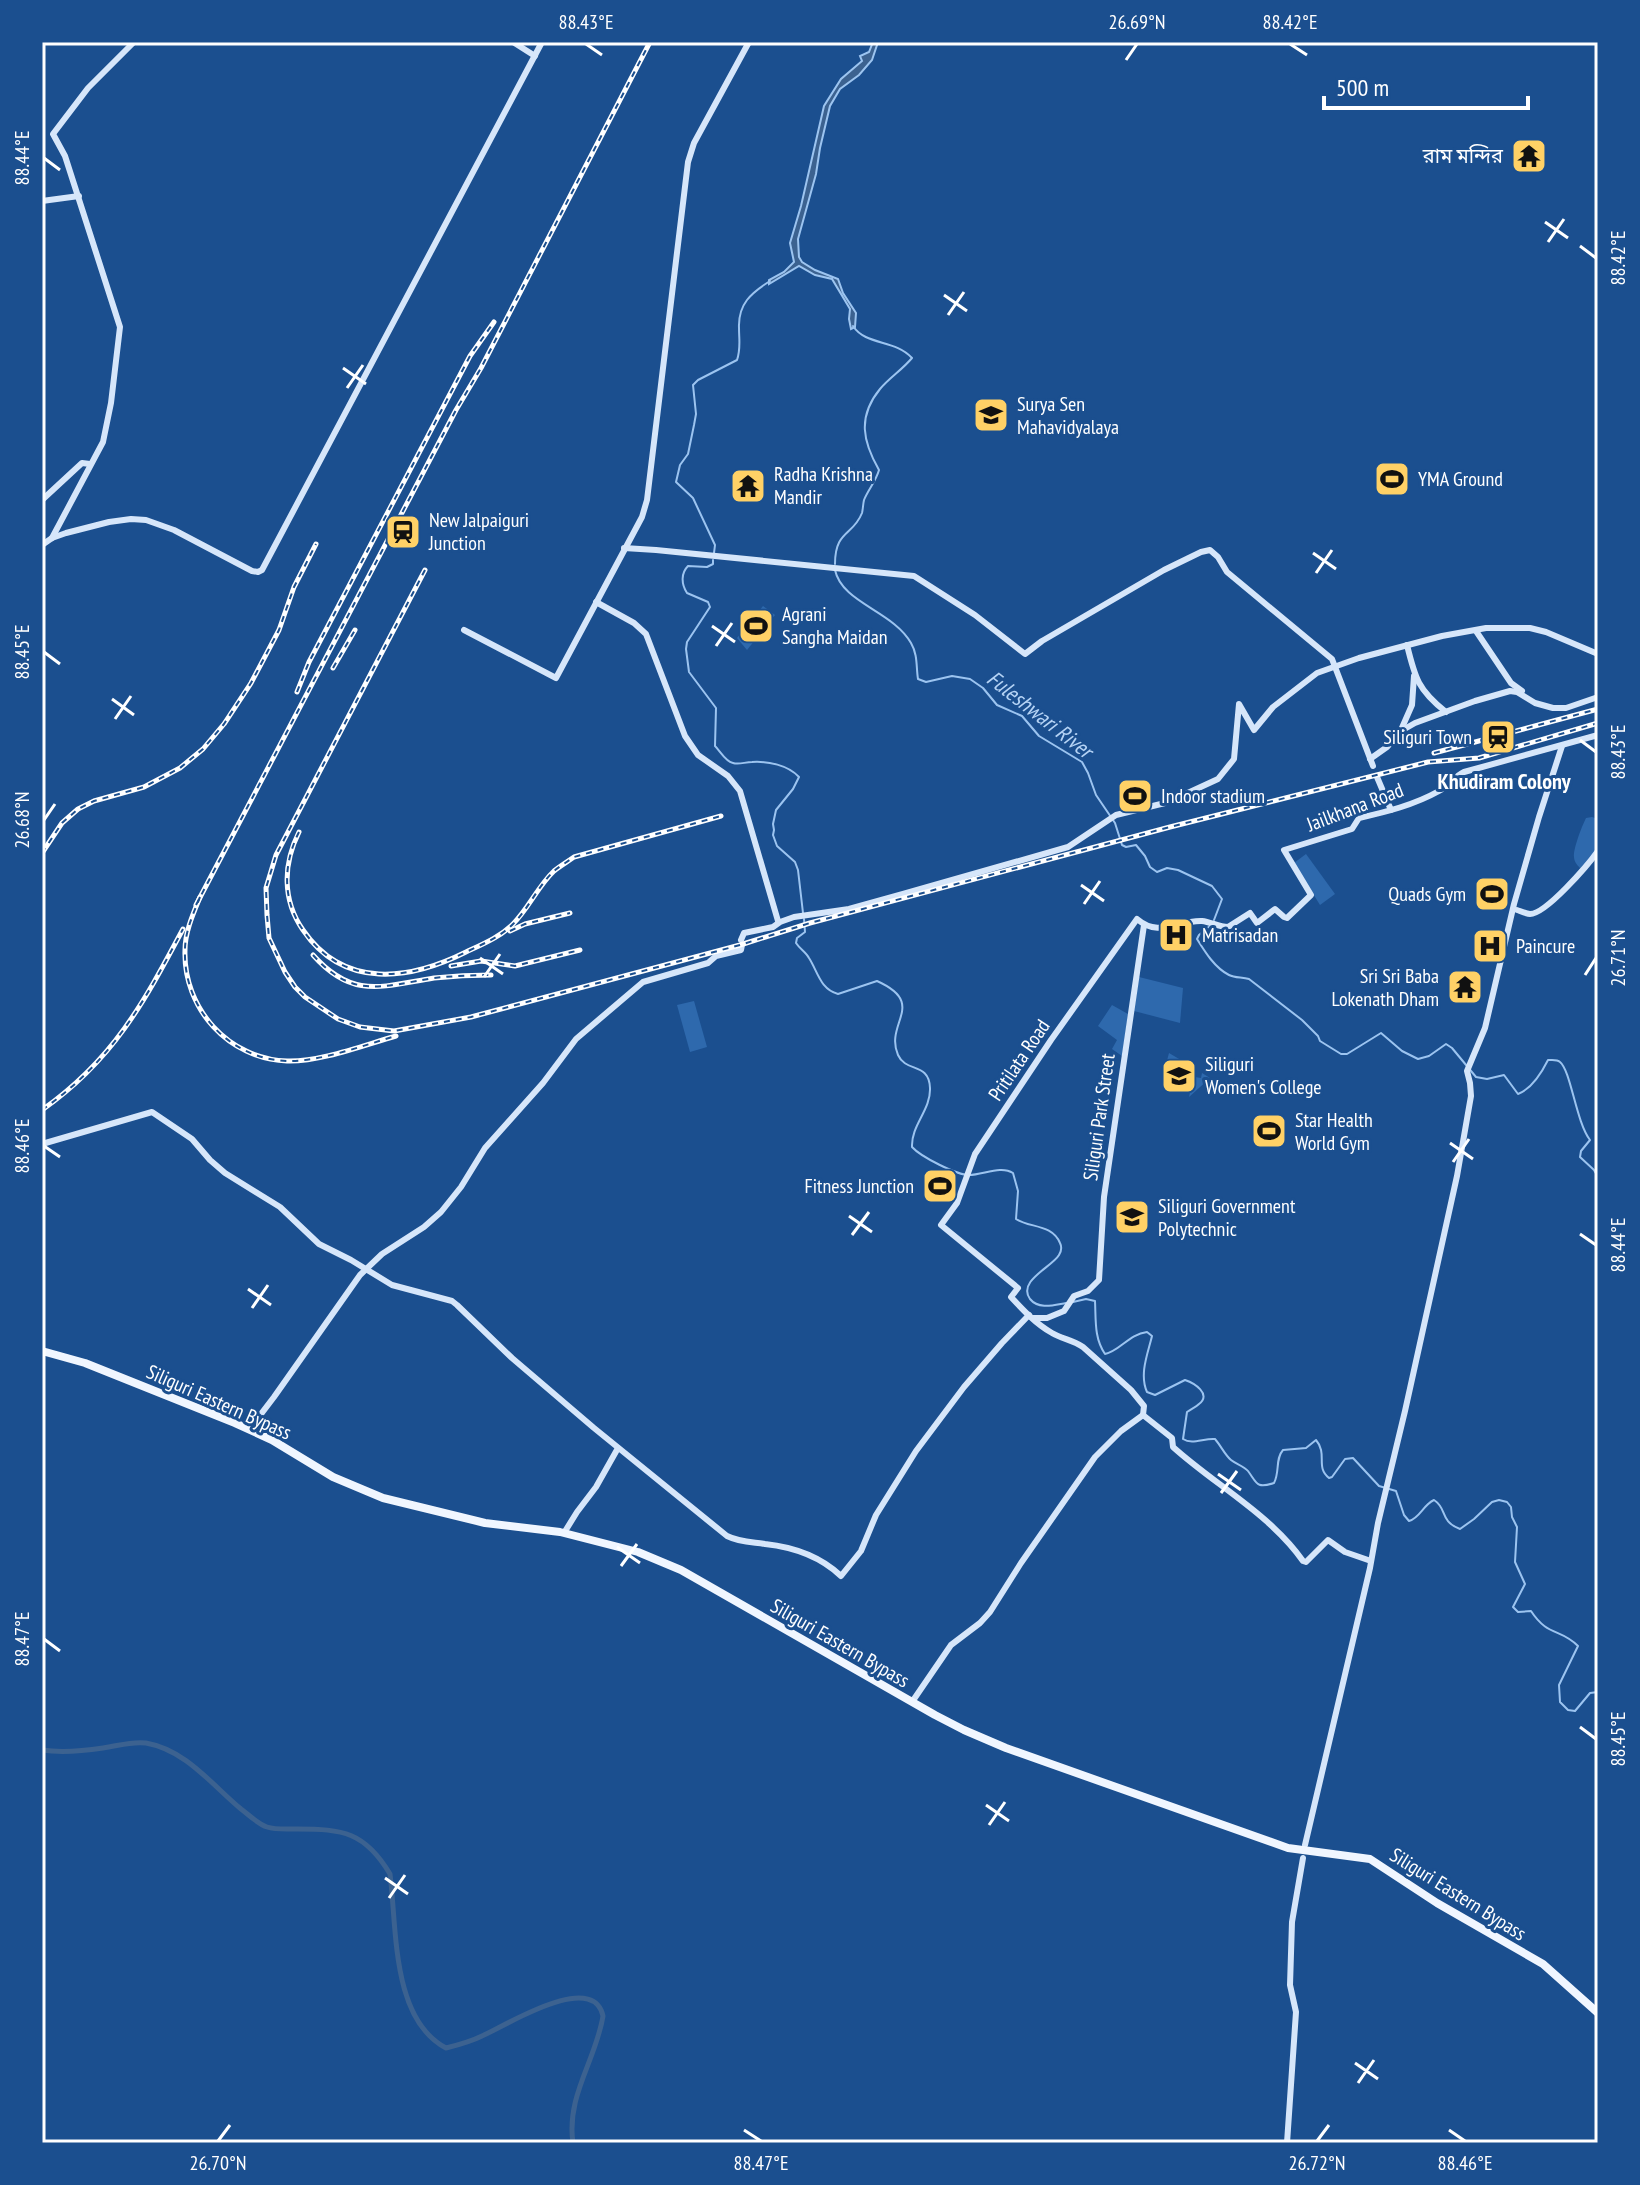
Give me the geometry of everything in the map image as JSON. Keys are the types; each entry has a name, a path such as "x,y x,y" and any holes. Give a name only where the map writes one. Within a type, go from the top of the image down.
{"main road":[{"name":"Siliguri Eastern Bypass","path":"42,1353 85,1363 246,1429 333,1477 383,1498 485,1523 564,1533 638,1552 692,1578 911,1704 987,1741 1304,1853 1357,1857 1375,1862 1443,1907 1543,1964 1598,2015"},
{"name":"Siliguri Eastern Bypass","path":"246,1429 328,1478 374,1498 477,1524 564,1536 638,1555 680,1572"}],"street":[{"path":"52,538 102,445 111,403 120,327 79,196 54,134 88,88 134,42"},
{"path":"513,42 535,56"},
{"path":"42,545 52,538 109,522 146,520 174,530 254,572 262,570 542,42"},
{"path":"466,631 556,678 629,546 647,500 689,157 749,42"},
{"path":"42,201 79,196"},
{"path":"42,500 82,463 90,464"},
{"path":"629,546 919,578 1027,654 1042,641 1164,570 1210,550 1227,572 1332,659 1372,763 1401,731 1412,705 1414,676 1407,645"},
{"path":"596,602 639,626 648,637 689,743 698,755 728,776 740,791 778,921"},
{"path":"246,1429 258,1418 317,1339 353,1283 382,1254 441,1212 485,1148 543,1083 576,1039 643,982 741,950 744,933 773,927 811,913 849,909 1068,847 1116,815 1169,802 1218,779 1234,759 1239,704 1254,730 1273,707 1317,673 1337,666 1442,636 1486,628 1539,630 1598,654"},
{"path":"1476,631 1513,684 1541,702 1556,705 1598,695"},
{"path":"1414,676 1431,700 1446,712"},
{"path":"1401,731 1415,723 1513,691 1535,703 1553,708 1570,707 1598,695"},
{"name":"Jailkhana Road","path":"1141,922 1155,929 1195,921 1228,927 1250,913 1257,923 1275,909 1287,918 1310,896 1284,850 1352,829 1359,818 1391,810 1440,791 1451,779 1464,772 1598,735"},
{"path":"1287,2143 1296,2012 1290,1985 1292,1922 1304,1853 1457,1176 1471,1096 1468,1067 1485,1028 1539,817 1562,746"},
{"path":"1377,777 1391,810"},
{"path":"1515,909 1530,914 1538,911 1568,886 1598,851"},
{"name":"Pritilata Road","path":"1031,1317 1011,1297 1018,1288 941,1225 957,1203 975,1154 1051,1040 1141,922"},
{"name":"Siliguri Park Street","path":"1031,1317 1053,1317 1066,1309 1074,1296 1088,1291 1099,1280 1104,1197 1141,922"},
{"path":"42,1144 152,1112 192,1139 225,1173 280,1207 319,1244 392,1285 452,1301 512,1358 727,1536 808,1554 841,1576 861,1551 876,1515 916,1451 1006,1337 1031,1317 1052,1333 1074,1341 1131,1390 1144,1406 1143,1415 1121,1431 1095,1457 990,1612 951,1645 911,1704"},
{"path":"1143,1415 1172,1438 1173,1447 1185,1458 1273,1528 1303,1561 1306,1562 1328,1540 1345,1552 1371,1561"},
{"path":"258,1418 256,1427 260,1435"},
{"path":"564,1533 618,1448"}],"shaded area":[{"path":"873,42 878,42 872,60 840,89 830,106 798,239 802,262 838,279 856,313 855,327 851,329 850,309 832,279 815,275 799,266 769,284 769,280 794,262 790,243 824,106 841,79 862,61 860,56 869,52"},
{"name":"Agrani Sangha Maidan","path":"763,606 775,615 747,650 737,638"},
{"path":"1586,818 1598,819 1598,849 1581,869 1574,853"},
{"path":"1306,854 1335,894 1320,905 1294,863"},
{"path":"1139,977 1183,988 1180,1023 1134,1011"},
{"path":"694,1001 707,1047 690,1052 677,1005"},
{"path":"1112,1005 1128,1014 1122,1056 1112,1049 1117,1040 1098,1026"},
{"path":"1169,1053 1196,1069 1195,1077 1201,1078 1202,1073 1210,1078 1189,1097 1189,1087 1187,1093 1186,1089 1184,1092 1175,1090 1175,1086 1173,1089 1172,1084 1168,1093 1170,1078 1163,1076"}],"waterway":[{"path":"714,553 715,545 693,498 676,482 680,465 688,454 696,414 693,385 737,360 739,320 743,306 770,281"},
{"name":"Fuleshwari River","path":"835,564 838,545 862,513 864,500 879,470 866,439 868,410 880,389 912,358 897,348 865,337 853,326"},
{"path":"713,560 713,564 707,567 688,566 683,575 687,593 708,602 710,607 687,642 689,672 716,708 715,746 730,762 777,765 799,777 776,810 773,835 777,846 795,862 803,913"},
{"name":"Fuleshwari River","path":"835,570 847,591 903,632 915,652 918,679 926,682 952,676 970,679 983,688 997,705 1022,716 1039,736 1082,762 1096,795 1115,823 1122,845 1136,845 1150,867 1157,872 1167,868 1178,870 1212,886 1222,899 1214,920"},
{"path":"804,919 805,932 796,943 808,956 827,988 838,994 877,981 892,989 900,998 902,1006 895,1044 898,1055 906,1064 926,1074 930,1088 912,1147 931,1160 963,1174 1003,1170 1013,1173 1018,1191 1016,1219 1052,1232 1061,1247 1055,1260 1032,1280 1027,1292 1038,1305 1066,1303"},
{"name":"Fuleshwari River","path":"1211,925 1197,939 1215,964 1229,975 1249,979 1302,1020 1320,1041 1341,1054 1347,1054 1381,1033 1402,1051 1418,1059 1429,1056 1446,1044 1476,1077 1487,1079 1504,1075 1518,1094 1532,1084 1548,1060 1559,1061 1564,1067 1590,1140 1580,1157 1598,1177"},
{"path":"1073,1302 1086,1299 1095,1301 1097,1335 1105,1354 1141,1333 1147,1332 1152,1336 1144,1371 1147,1392 1155,1395 1185,1380 1197,1386 1204,1396 1187,1412 1183,1439 1215,1439 1229,1458 1246,1469 1260,1485 1274,1483 1283,1450 1306,1448 1316,1440 1321,1450 1323,1469 1329,1478 1345,1459 1353,1458 1379,1486 1396,1491 1409,1521 1434,1500 1446,1519 1460,1529 1492,1502 1507,1502 1517,1527 1515,1562 1525,1584 1513,1607 1518,1612 1531,1611 1543,1625 1578,1646 1559,1685 1560,1702 1568,1710 1575,1711 1590,1693 1598,1692"},
{"path":"42,1750 80,1751 146,1743 186,1761 264,1826 327,1830 362,1841 390,1874 396,1945 406,1994 415,2016 428,2034 446,2048 478,2038 528,2013 566,1999 583,1998 596,2003 603,2016 574,2110 573,2143"}],"railway":[{"path":"196,905 650,42"},
{"path":"297,692 309,662 470,356 494,322"},
{"path":"42,853 62,823 78,809 94,801 144,787 180,768 203,749 251,683 279,630 294,587 316,544"},
{"path":"425,570 276,855 266,888 269,938 295,987 338,1019 360,1027 394,1031 471,1017 1170,827 1428,762 1479,758 1598,723"},
{"path":"333,668 355,630"},
{"path":"1434,753 1598,709"},
{"path":"299,832 290,857 287,882 296,918 319,949 338,963 358,971 379,974 401,973 445,962 497,936 519,918 554,871 574,857 721,816"},
{"path":"200,897 186,937 186,972 201,1011 229,1041 266,1058 300,1061 396,1036"},
{"path":"510,931 570,913"},
{"path":"42,1110 67,1091 107,1051 140,1006 183,929"},
{"path":"451,966 481,961 515,966 580,950"},
{"path":"313,955 342,979 369,986 441,977 491,975"}],"place":[{"name":"রাম মন্দির","path":"1529,156"},
{"name":"Surya Sen Mahavidyalaya","path":"991,415"},
{"name":"YMA Ground","path":"1392,479"},
{"name":"Radha Krishna Mandir","path":"748,486"},
{"name":"New Jalpaiguri Junction","path":"403,532"},
{"name":"Agrani Sangha Maidan","path":"756,626"},
{"name":"Siliguri Town","path":"1498,737"},
{"name":"Indoor stadium","path":"1135,796"},
{"name":"Quads Gym","path":"1492,894"},
{"name":"Matrisadan","path":"1176,935"},
{"name":"Paincure","path":"1490,946"},
{"name":"Sri Sri Baba Lokenath Dham","path":"1465,987"},
{"name":"Siliguri Women's College","path":"1179,1076"},
{"name":"Star Health World Gym","path":"1269,1131"},
{"name":"Fitness Junction","path":"940,1186"},
{"name":"Siliguri Government Polytechnic","path":"1132,1217"}],"district":[{"name":"Khudiram Colony","path":"1504,781"}]}
